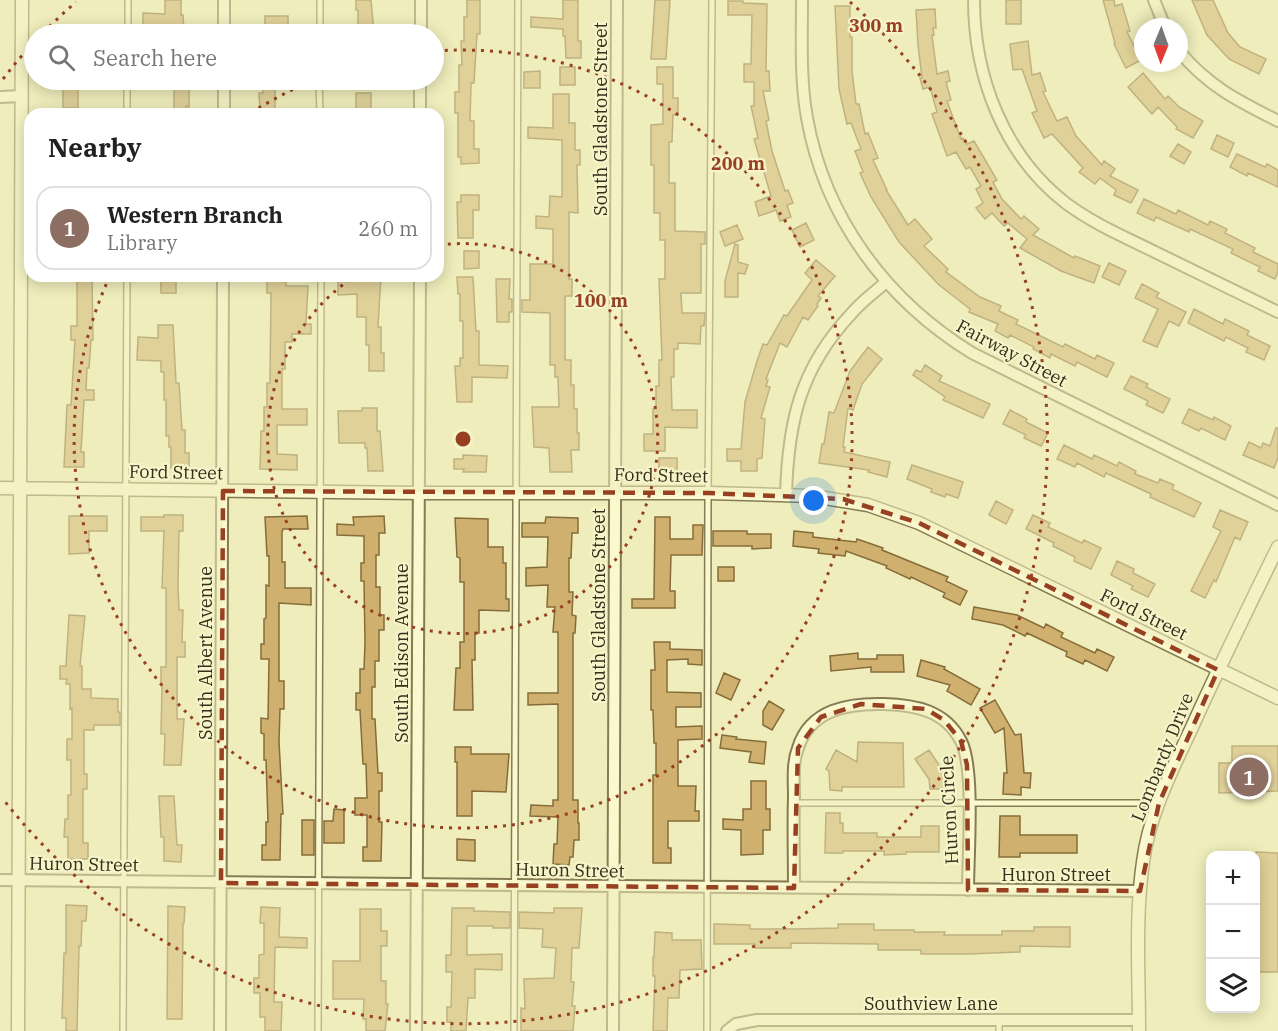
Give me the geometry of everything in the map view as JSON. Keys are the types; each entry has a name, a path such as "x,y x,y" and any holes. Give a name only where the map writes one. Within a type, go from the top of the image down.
{"street":[{"path":"18,1031 22,0"},
{"path":"224,0 224,24"},
{"path":"421,0 421,24"},
{"name":"South Gladstone Street","path":"613,1031 616,0"},
{"name":"Fairway Street","path":"802,0 803,88 807,117 819,165 838,213 850,234 886,282 927,322 972,353 1278,505"},
{"path":"974,0 975,35 979,60 991,101 1014,144 1049,188 1067,204 1098,224 1278,312"},
{"path":"1154,0 1161,18"},
{"path":"1188,61 1215,87 1278,121"},
{"path":"224,90 224,108"},
{"path":"420,90 420,108"},
{"path":"0,97 22,96"},
{"name":"South Albert Avenue","path":"220,1031 223,282"},
{"name":"South Edison Avenue","path":"416,1031 420,282"},
{"path":"786,495 787,456 791,430 804,385 820,352 834,333 853,311 886,282"},
{"name":"Ford Street","path":"0,488 418,493 708,493 843,499 868,505 919,523 1278,698"},
{"name":"Lombardy Drive","path":"1139,1025 1140,891 1143,860 1159,803 1218,670 1278,548"},
{"name":"Huron Circle","path":"794,888 794,768 798,748 810,727 827,713 846,705 861,704 913,705 926,709 944,720 961,741 965,753 968,802 968,890"},
{"name":"Huron Street","path":"0,880 1140,891"},
{"name":"Southview Lane","path":"727,1031 736,1024 757,1020 999,1019 1032,1025 1139,1025"}],"lane":[{"path":"128,0 128,24"},
{"path":"320,0 320,24"},
{"path":"514,1031 518,0"},
{"path":"707,1031 712,0"},
{"path":"127,90 127,108"},
{"path":"319,90 320,108"},
{"path":"123,1031 127,282"},
{"path":"318,1031 321,282"},
{"path":"794,803 1159,803"},
{"path":"999,1019 999,1031"}],"highlighted area":[{"path":"223,491 708,493 843,499 919,523 1218,670 1159,803 1140,891 968,890 967,765 961,741 944,720 926,709 861,704 821,717 798,748 794,888 221,883"}],"building":[{"path":"165,0 181,0 184,24 143,24 143,13 165,14"},
{"path":"356,0 371,0 373,24 358,24 358,10 356,10"},
{"path":"467,0 480,0 480,34 477,34 474,83 471,83 470,121 474,121 474,149 479,149 479,163 461,164 461,157 458,157 458,113 455,113 455,92 459,92 459,65 462,65 461,41 464,41"},
{"path":"563,0 578,0 578,41 581,41 581,58 566,58 563,29 531,27 531,17 563,19"},
{"path":"655,0 670,0 666,59 651,59"},
{"path":"1006,0 1021,0 1021,24 1006,24"},
{"path":"1103,0 1114,0 1115,6 1122,4 1130,31 1127,32 1134,46 1134,64 1126,68 1115,43"},
{"path":"1192,0 1213,0 1228,33 1240,47 1266,59 1259,74 1229,59 1207,35"},
{"path":"728,1 767,4 766,71 769,71 770,91 763,91 769,120 766,121 772,151 785,191 788,190 793,203 787,205 791,217 780,221 776,210 759,216 755,202 771,196 754,139 758,138 751,106 754,106 754,82 744,82 744,64 751,64 752,15 728,15"},
{"path":"835,6 850,6 852,71 856,104 859,104 865,134 868,133 878,158 873,160 886,190 908,225 915,219 932,239 924,246 948,269 946,272 980,297 1001,306 999,311 1018,320 1016,324 1063,347 1065,344 1095,359 1097,355 1114,363 1107,377 1077,362 1075,366 1051,354 1050,358 1010,335 1008,338 995,331 998,324 969,312 970,309 939,285 899,242 871,197 860,173 863,172 855,151 861,149 851,123 847,124 839,89"},
{"path":"935,9 936,28 933,28 934,35 932,35 937,74 948,71 950,81 946,82 951,100 947,101 961,139 963,138 967,144 974,141 997,180 993,182 1002,199 1021,219 1024,216 1039,229 1033,235 1074,258 1075,256 1100,266 1094,283 1061,271 1020,248 1027,239 1008,223 1004,226 992,213 985,219 976,208 983,203 976,189 981,186 970,167 966,169 956,152 947,156 932,114 937,112 930,87 923,89 920,78 922,78 916,10"},
{"path":"265,16 288,16 288,24 265,24"},
{"path":"1028,41 1032,75 1040,73 1046,91 1043,92 1057,121 1067,117 1076,136 1102,165 1104,161 1115,169 1110,176 1138,190 1131,203 1114,195 1116,190 1100,178 1095,184 1079,172 1083,168 1052,134 1044,138 1032,113 1037,111 1022,69 1013,70 1010,44"},
{"path":"560,67 575,67 575,85 560,85"},
{"path":"657,67 673,67 673,98 678,98 678,115 673,115 672,142 669,142 669,183 675,183 675,231 705,232 705,244 701,244 701,293 681,293 682,313 705,313 704,326 701,326 700,344 678,343 678,349 674,349 674,377 671,377 672,410 697,410 697,428 665,427 665,451 644,451 644,434 653,434 653,409 656,409 656,386 659,386 659,360 662,360 659,279 665,279 665,240 660,240 660,213 654,213 654,165 651,165 651,125 663,124 663,84 657,84"},
{"path":"540,71 540,88 524,88 524,72"},
{"path":"1143,73 1165,99 1168,96 1179,107 1203,121 1193,138 1176,129 1177,127 1158,107 1152,114 1128,87"},
{"path":"63,90 78,90 78,108 63,108"},
{"path":"174,90 189,90 189,107 174,108"},
{"path":"263,90 275,90 275,108 260,108 259,93 263,93"},
{"path":"356,93 371,93 371,108 356,108"},
{"path":"553,94 569,94 569,123 575,123 575,150 580,150 580,165 577,165 578,213 569,212 569,279 572,279 572,296 565,296 565,360 571,360 571,385 574,385 574,409 577,409 577,433 579,433 579,450 571,450 572,472 550,472 549,448 534,447 532,407 559,407 558,377 555,377 555,365 550,365 550,313 522,312 522,300 530,300 530,264 553,264 553,229 536,228 536,216 549,217 550,196 562,197 562,140 528,138 528,127 553,128"},
{"path":"1217,135 1234,143 1228,157 1211,149"},
{"path":"1178,144 1191,152 1184,164 1170,156"},
{"path":"1237,154 1265,167 1267,164 1278,170 1278,187 1230,167"},
{"path":"461,195 479,195 479,210 473,210 473,238 458,238 457,202 461,202"},
{"path":"1144,199 1176,214 1178,210 1208,225 1210,221 1227,229 1225,233 1255,248 1253,252 1278,264 1275,279 1258,271 1260,267 1231,253 1233,249 1190,229 1189,232 1156,217 1154,221 1137,213"},
{"path":"806,223 814,240 800,247 792,230"},
{"path":"737,225 743,239 725,246 720,232"},
{"path":"735,244 738,245 738,262 748,265 745,274 738,273 738,297 725,297 725,281"},
{"path":"464,251 479,251 479,268 464,269"},
{"path":"816,260 835,276 818,296 821,298 818,306 808,320 803,317 787,347 780,343 766,379 768,380 766,386 770,387 761,418 765,419 762,458 757,459 757,471 741,471 741,461 727,461 727,449 741,449 745,402 763,344 767,345 784,315 787,316 812,280 805,273"},
{"path":"1109,263 1126,271 1119,285 1102,277"},
{"path":"457,277 473,277 476,331 479,331 479,365 508,366 507,378 472,377 472,402 457,402 455,366 460,366 460,358 463,358 463,321 460,321 460,294 458,294"},
{"path":"496,279 510,279 509,299 512,299 512,312 509,312 509,322 497,322"},
{"path":"77,282 92,282 93,340 91,340 89,368 87,368 86,390 94,390 94,400 84,400 81,452 84,452 84,467 64,467 67,405 71,405 75,340 71,340 71,326 77,326"},
{"path":"161,282 176,282 176,293 161,293"},
{"path":"267,282 286,282 286,286 308,286 306,324 311,324 311,334 292,334 292,342 285,342 285,369 282,369 282,409 307,409 307,425 277,425 277,454 297,455 297,470 260,469 261,431 264,431 264,407 267,407 267,383 270,383 271,293 267,293"},
{"path":"338,282 381,282 378,327 381,327 384,371 369,371 366,317 357,317 357,294 338,295"},
{"path":"1142,284 1159,293 1156,297 1186,312 1179,326 1169,321 1157,347 1143,341 1158,309 1135,298"},
{"path":"1194,309 1223,324 1225,319 1249,331 1247,335 1270,346 1264,360 1246,352 1248,348 1226,337 1224,341 1188,323"},
{"path":"158,325 173,325 176,383 179,383 182,430 185,430 185,453 189,453 189,469 171,468 171,447 169,447 169,436 166,436 166,400 164,400 164,372 161,372 161,361 137,360 138,337 158,338"},
{"path":"868,347 882,359 862,384 853,410 848,408 843,447 845,447 844,452 890,462 887,477 868,472 869,470 819,463 829,412 834,413 850,371"},
{"path":"925,365 942,376 939,381 990,404 983,418 943,400 945,397 913,375 916,370 921,372"},
{"path":"1131,376 1148,384 1146,387 1170,399 1163,413 1146,405 1148,401 1124,389"},
{"path":"362,408 377,408 377,431 380,431 383,471 368,471 365,443 339,443 338,411 362,411"},
{"path":"1189,409 1213,420 1214,417 1231,426 1225,440 1201,428 1199,431 1182,423"},
{"path":"1010,410 1027,419 1026,422 1048,433 1041,446 1024,438 1026,435 1003,424"},
{"path":"1276,428 1278,428 1278,458 1274,468 1243,455 1249,442 1261,448 1263,443 1270,446"},
{"path":"1064,445 1092,459 1094,455 1117,466 1119,462 1136,471 1135,474 1158,483 1160,479 1174,485 1172,489 1201,503 1194,517 1106,473 1104,477 1077,463 1075,467 1057,459"},
{"path":"463,455 487,456 486,472 463,472 464,469 454,469 454,459 463,459"},
{"path":"659,458 677,458 677,472 659,473"},
{"path":"912,465 963,482 958,498 946,494 945,497 931,492 932,489 907,479"},
{"path":"996,501 1013,510 1006,524 989,515"},
{"path":"1220,510 1248,522 1240,540 1235,537 1216,582 1214,580 1205,598 1191,591 1221,531 1213,527"},
{"path":"164,515 183,515 183,531 179,531 178,586 179,610 183,610 182,642 185,642 185,657 177,657 177,719 184,719 181,765 164,765 165,734 161,734 161,667 166,667 166,588 162,588 164,531 141,531 141,517 164,517"},
{"path":"1033,515 1050,523 1048,527 1082,543 1084,540 1101,548 1091,569 1074,561 1075,557 1053,546 1054,543 1026,529"},
{"path":"69,516 107,516 107,531 89,531 89,553 69,554"},
{"path":"307,516 308,529 283,529 282,532 285,588 311,588 311,605 279,603 279,681 284,681 284,709 280,709 279,742 283,814 281,814 280,860 262,860 262,845 266,845 266,822 268,822 264,734 261,733 261,718 268,719 269,659 261,659 261,644 264,644 264,619 266,618 266,585 269,586 265,517"},
{"path":"384,516 385,533 379,533 379,555 376,555 376,587 380,587 380,615 384,615 384,630 379,630 379,661 375,661 375,687 372,687 372,719 375,719 378,773 382,773 382,791 379,791 379,822 382,822 381,861 363,861 363,847 367,847 367,815 355,815 355,798 367,798 360,710 356,710 356,693 360,693 360,669 364,669 364,581 361,581 361,563 364,563 364,536 337,535 337,524 354,525 353,517"},
{"path":"546,517 578,518 578,533 572,533 569,592 573,592 572,615 576,616 575,633 573,633 573,800 578,800 579,840 574,840 573,857 570,857 569,865 553,864 554,844 557,844 558,817 530,816 531,805 553,806 553,800 558,800 558,704 528,705 528,693 558,693 558,632 553,632 555,607 547,607 548,585 526,586 526,568 547,567 548,537 522,537 522,523 545,523"},
{"path":"655,517 670,517 670,539 693,539 693,525 703,525 702,555 671,555 670,591 675,591 675,608 632,608 632,599 654,599"},
{"path":"455,518 488,519 488,547 503,547 503,563 506,563 506,599 509,599 509,611 479,610 479,633 475,633 475,660 472,660 473,710 454,710 456,668 460,668 460,642 464,642 464,582 460,582 460,558 457,557"},
{"path":"713,531 771,534 771,548 713,546"},
{"path":"794,531 813,533 813,537 856,542 857,539 883,548 882,550 948,577 946,581 967,591 960,605 943,597 945,593 886,568 887,566 846,551 845,556 818,553 819,549 793,546"},
{"path":"1117,561 1134,569 1133,573 1155,584 1148,597 1131,589 1133,586 1111,575"},
{"path":"718,567 734,567 734,581 718,581"},
{"path":"974,607 1017,615 1044,628 1046,624 1063,633 1061,637 1095,653 1097,649 1114,657 1107,671 1085,660 1083,664 1066,656 1067,652 1027,633 1025,636 1003,625 972,619"},
{"path":"69,615 85,616 80,666 82,666 82,689 91,689 91,698 118,699 118,712 120,712 120,725 94,725 94,730 84,730 84,774 87,774 87,789 83,789 83,843 88,843 88,859 68,859 68,837 64,837 65,819 68,819 68,795 71,795 71,760 67,760 67,739 72,739 72,708 70,709 70,684 66,684 67,679 60,679 60,666 66,666"},
{"path":"654,642 670,642 670,649 702,650 702,665 688,664 688,659 667,660 667,692 701,693 701,707 676,707 676,727 702,726 702,739 678,740 678,786 696,786 695,811 699,811 699,821 668,821 668,848 671,848 671,863 653,863 653,775 656,775 656,743 654,743 653,710 651,710 651,670 655,670"},
{"path":"858,653 858,659 877,659 877,655 903,655 904,672 871,672 871,667 831,671 830,656"},
{"path":"921,660 945,667 944,669 980,689 971,705 947,691 950,685 917,676"},
{"path":"724,673 740,680 731,700 716,693"},
{"path":"995,700 1015,735 1021,734 1024,773 1031,773 1030,788 1021,787 1021,795 1003,794 1004,773 1007,773 1004,728 995,733 980,708"},
{"path":"769,701 784,710 772,730 763,725 763,711"},
{"path":"722,735 766,742 764,764 749,762 751,752 720,748"},
{"path":"858,742 903,743 904,787 842,787 842,791 830,790 829,771 826,769 836,750 857,762"},
{"path":"1232,746 1278,746 1278,791 1219,793 1219,763 1232,763"},
{"path":"455,747 471,747 471,754 509,754 506,792 472,791 472,816 457,816"},
{"path":"929,750 943,771 943,789 930,789 929,779 915,759"},
{"path":"751,781 766,781 766,809 770,809 770,830 763,830 763,854 741,855 741,830 723,829 723,819 743,820 743,809 751,809"},
{"path":"159,796 174,796 177,845 182,845 181,862 164,861 164,837 161,837"},
{"path":"334,809 344,810 344,843 324,843 324,821 333,821"},
{"path":"826,813 840,813 843,833 877,833 877,837 921,837 921,826 939,826 939,852 884,855 884,851 825,853"},
{"path":"1000,816 1020,816 1020,835 1077,835 1077,853 1020,853 1020,857 999,857"},
{"path":"302,820 314,820 314,855 302,855"},
{"path":"457,839 475,840 475,861 457,860"},
{"path":"1260,852 1278,853 1278,972 1260,972"},
{"path":"66,905 87,906 86,921 82,921 81,946 79,946 77,1031 66,1031 66,1018 62,1018"},
{"path":"168,906 185,907 182,1019 167,1019"},
{"path":"261,907 280,908 279,937 307,938 307,948 275,947 274,1002 282,1002 281,1031 265,1031 265,1017 260,1017 260,993 254,993 254,978 259,978 259,955 264,954 264,923 260,923"},
{"path":"452,908 510,912 510,928 467,926 467,955 502,954 502,970 475,969 475,998 468,998 466,1031 451,1031 451,1022 447,1022 447,1007 451,1007 452,972 446,972 446,955 451,955"},
{"path":"554,908 582,908 579,948 572,948 571,982 574,982 572,1006 575,1006 573,1031 521,1031 521,1008 525,1009 524,979 554,978 556,948 542,947 543,929 519,928 519,912 554,913"},
{"path":"360,909 381,909 381,931 387,931 387,946 381,946 381,981 386,981 386,1004 388,1004 385,1031 366,1031 366,1019 363,1019 364,999 333,999 333,961 360,961"},
{"path":"714,924 750,925 750,929 796,929 838,928 838,924 874,924 874,930 945,932 944,935 1002,935 1002,931 1034,931 1034,927 1070,927 1070,947 1020,946 1020,952 969,954 921,954 921,950 878,950 878,944 791,943 791,948 755,948 755,944 714,944"},
{"path":"655,932 672,933 672,940 701,940 702,969 680,970 679,998 668,998 667,1031 653,1031"}],"place":[{"name":"Western Branch","path":"1249,777"}]}
